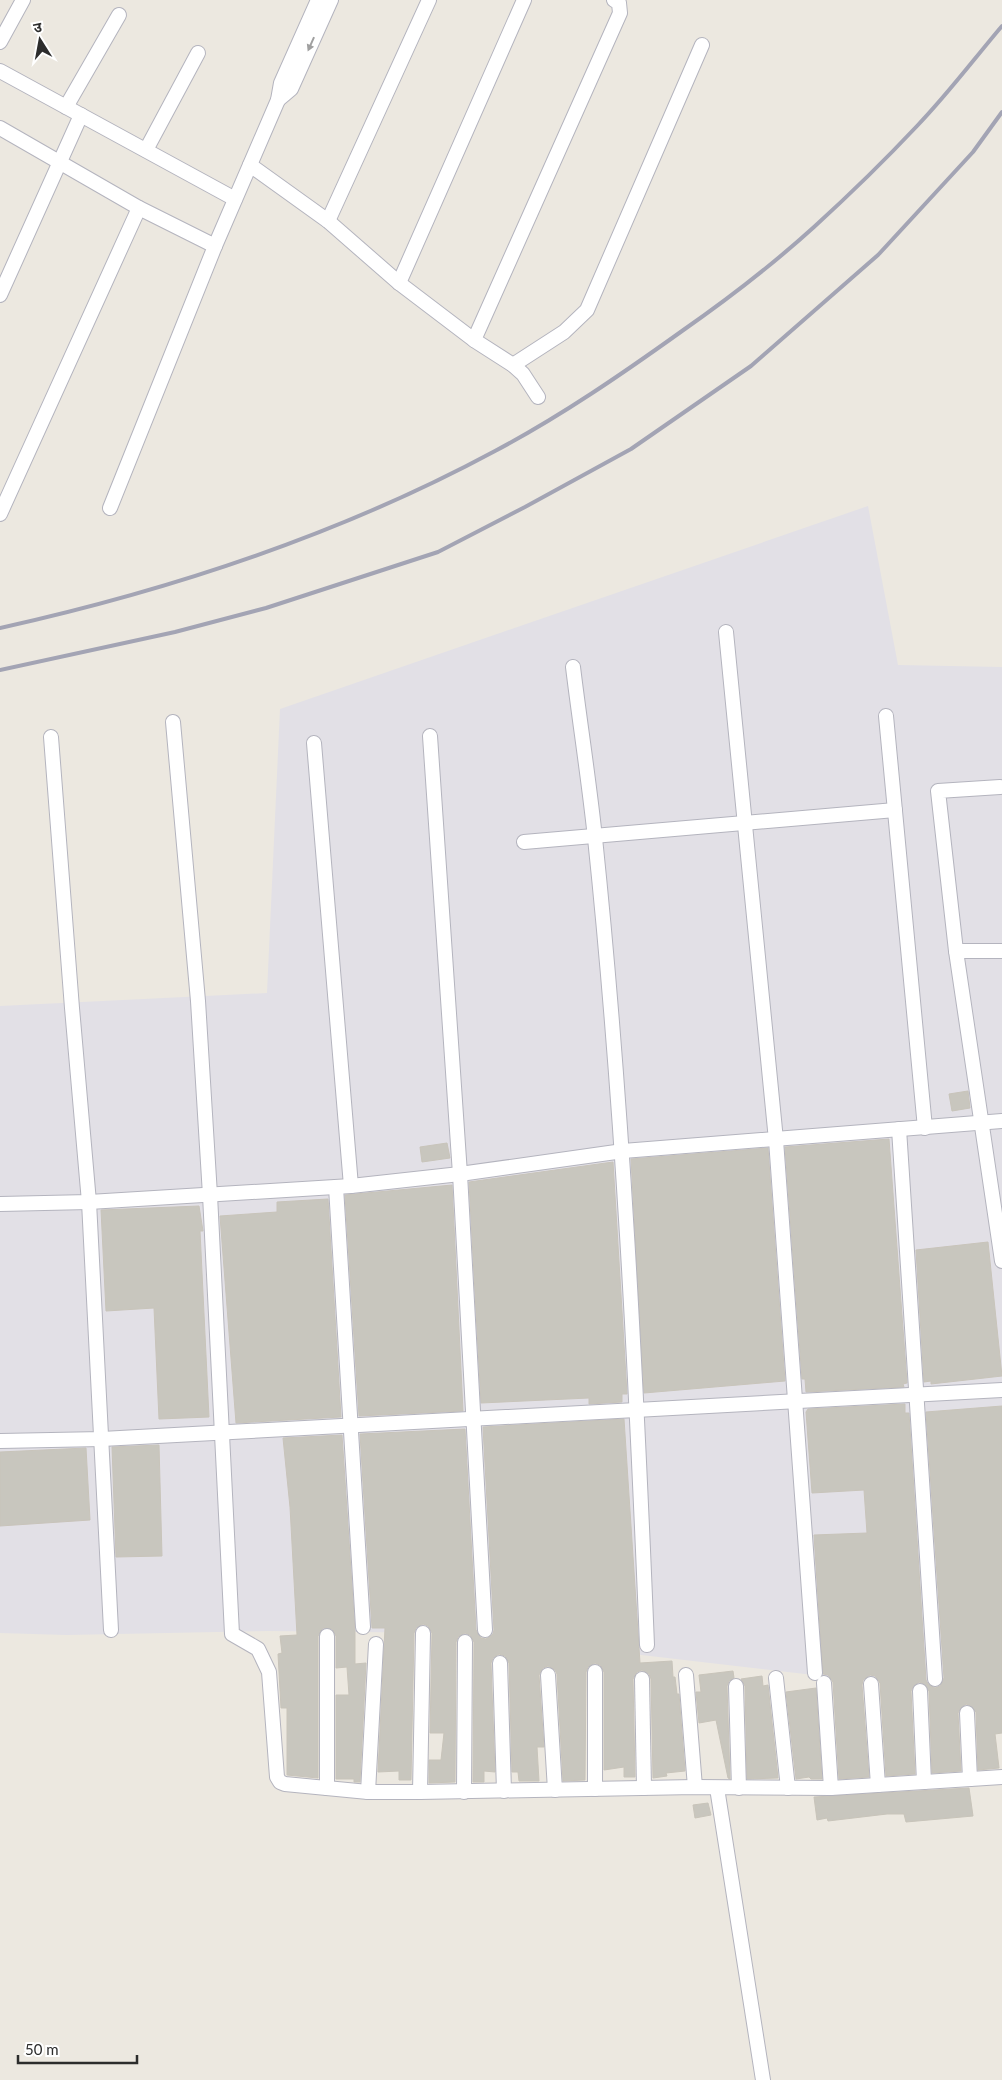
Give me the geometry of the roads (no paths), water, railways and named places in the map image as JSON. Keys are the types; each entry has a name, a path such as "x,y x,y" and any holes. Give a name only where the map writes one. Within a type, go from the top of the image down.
{"street":[{"path":"0,42 23,0"},
{"path":"110,508 215,246 278,100 281,83 318,0"},
{"path":"278,100 291,89 331,0"},
{"path":"328,221 429,0"},
{"path":"399,283 524,0"},
{"path":"474,340 620,13 619,3 614,0"},
{"path":"66,107 119,15"},
{"path":"513,365 564,332 587,310 702,46"},
{"path":"146,150 198,53"},
{"path":"0,71 235,199"},
{"path":"0,295 81,115"},
{"path":"0,128 139,208 215,246"},
{"path":"250,166 328,221 399,283 474,340 513,365 523,374 538,396"},
{"path":"0,514 139,208"},
{"path":"726,632 776,1140 819,1678 831,1788"},
{"path":"573,667 595,836 622,1151 638,1409 646,1645"},
{"path":"886,716 925,1128"},
{"path":"173,722 198,1001 210,1195 232,1634 258,1649 269,1672 277,1777 280,1782 368,1792 464,1792 695,1787 831,1788 1002,1778"},
{"path":"430,736 460,1174 485,1630"},
{"path":"51,737 89,1202 111,1630"},
{"path":"314,743 351,1186"},
{"path":"1000,787 938,791 956,950 1002,1261"},
{"path":"524,842 895,810"},
{"path":"956,950 1002,952"},
{"path":"0,1204 89,1202 336,1188 460,1174 622,1151 1002,1121"},
{"path":"899,1129 935,1678"},
{"path":"336,1188 363,1627"},
{"path":"0,1441 102,1439 1002,1390"},
{"path":"420,1792 423,1633"},
{"path":"327,1636 327,1788"},
{"path":"464,1792 465,1642"},
{"path":"368,1792 376,1644"},
{"path":"500,1663 504,1790"},
{"path":"595,1672 595,1789"},
{"path":"548,1675 555,1790"},
{"path":"686,1675 695,1787"},
{"path":"776,1678 788,1788"},
{"path":"642,1679 644,1788"},
{"path":"871,1684 878,1785"},
{"path":"736,1686 739,1788"},
{"path":"920,1691 924,1782"},
{"path":"967,1713 970,1779"},
{"path":"717,1788 763,2080"}],"railway":[{"path":"0,628 128,596 254,556 316,533 437,481 544,424 614,379 699,319 750,281 798,241 853,190 917,126 1002,26"},
{"path":"0,670 175,632 266,608 438,552 631,449 751,366 878,255 973,152 1002,112"}]}
